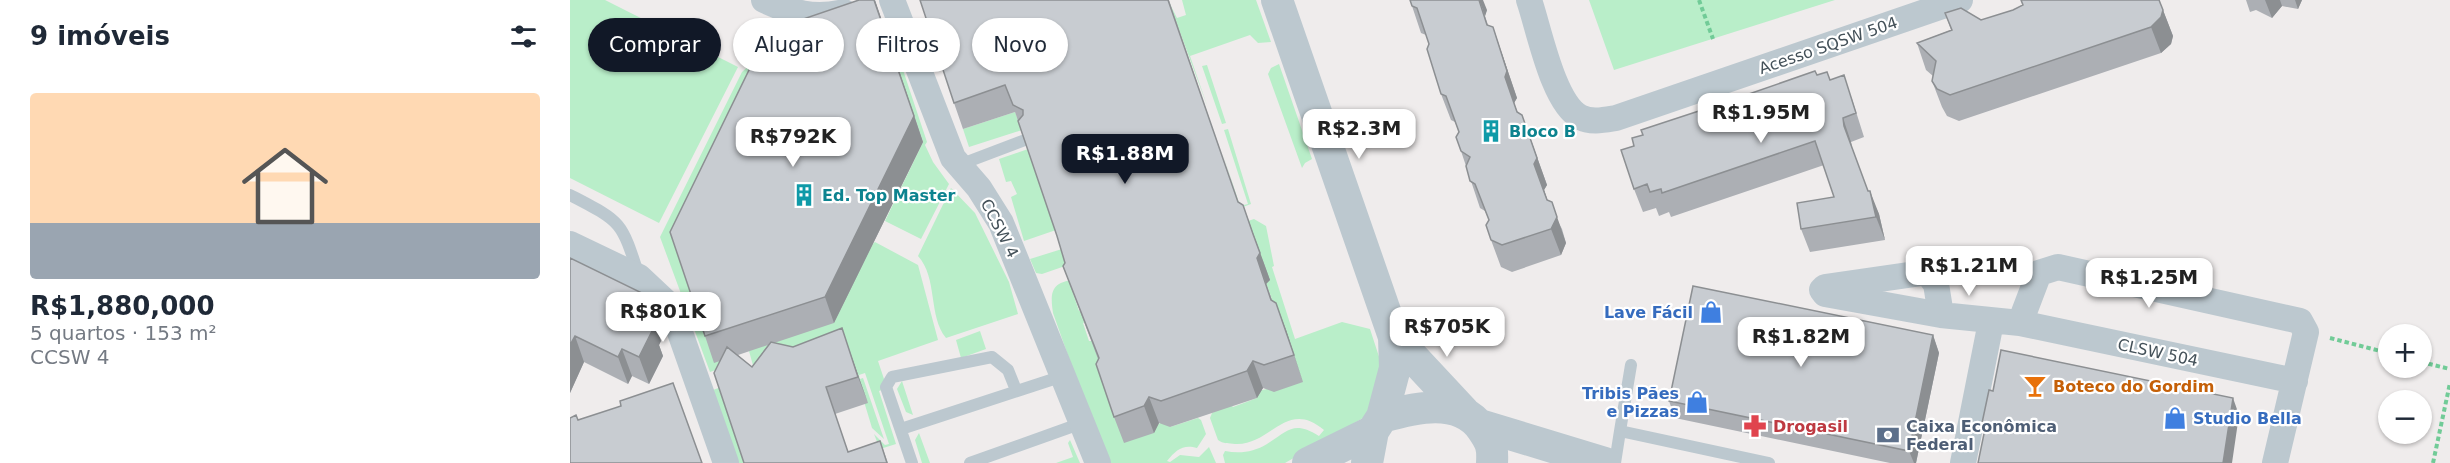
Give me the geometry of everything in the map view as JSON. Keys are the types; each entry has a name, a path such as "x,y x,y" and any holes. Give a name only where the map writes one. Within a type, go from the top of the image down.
{"street":[{"path":"764,0 795,14 815,16 838,13 884,0"},
{"name":"CCSW 4","path":"892,0 953,158 979,188 1001,223 1098,463"},
{"path":"1277,0 1394,337 1395,368 1367,463"},
{"name":"Acesso SQSW 504","path":"1529,0 1560,96 1566,106 1580,117 1595,121 1616,118 1960,0"},
{"path":"570,244 639,277 671,307 726,463"},
{"path":"2020,323 2039,273 2058,267 2300,321 2306,332 2275,463"},
{"name":"CLSW 504","path":"1941,315 1991,322 2020,323 2295,381"},
{"path":"1964,463 1991,322"},
{"path":"1394,337 1472,419 1493,445 1492,463"},
{"path":"1308,463 1377,424 1412,409 1439,407 1605,463"}],"lane":[{"path":"959,165 1025,140"},
{"path":"570,195 614,218 627,239 639,277"},
{"path":"912,463 886,387 892,377 992,357 1008,370 1016,390"},
{"path":"1615,463 1631,365"},
{"path":"901,429 1063,376"},
{"path":"970,463 1082,423"},
{"path":"1620,431 1769,463"}],"path":[{"path":"1699,0 1713,39"},
{"path":"2306,332 2378,350"},
{"path":"2432,365 2450,369"},
{"path":"2433,463 2450,383"}],"green space":[{"path":"570,0 605,0 641,18 588,18 588,72 721,72 721,58 733,64 733,72 735,72 659,223 570,178"},
{"path":"1168,0 1177,18 1186,15 1182,0 1256,0 1271,42 1258,43 1250,35 1190,56 1208,108"},
{"path":"1589,0 1835,0 1614,70"},
{"path":"1279,64 1312,159 1302,168 1268,74 1271,68"},
{"path":"1207,65 1226,123 1222,124 1202,66"},
{"path":"742,72 778,72 732,357 727,366 710,372 660,237"},
{"path":"899,72 904,72 927,142 925,145 933,162 949,184 921,239 885,221 923,142"},
{"path":"1015,112 1022,130 969,147 963,129"},
{"path":"1228,129 1251,204 1240,208 1222,151 1240,206 1248,204 1224,130"},
{"path":"1028,149 1056,230 1024,241 1011,197 1017,194 1011,181 1006,182 999,159"},
{"path":"951,188 975,213 1009,282 1018,314 946,338 937,319 928,275 918,256"},
{"path":"1254,219 1266,226 1274,266 1272,267 1295,339 1342,322 1370,329 1382,366 1370,414 1285,463 1225,463 1223,455 1225,451 1252,451 1291,429 1303,429 1319,436 1324,430 1311,421 1299,419 1289,421 1248,443 1235,444 1218,440 1210,418 1212,413 1230,404 1233,407 1257,398 1257,391 1302,382 1266,283 1269,280 1245,222"},
{"path":"875,242 918,265 938,340 878,361 887,388 879,391 896,444 880,449 874,434 885,445 889,444 865,373 859,375 860,379 863,378 884,439 872,428 850,355 745,463 735,463 710,391 747,378 754,369 749,351"},
{"path":"1062,249 1068,265 1042,274 1036,273 1030,259"},
{"path":"1072,280 1073,293 1079,311 1083,310 1087,321 1083,323 1089,341 1093,341 1153,426 1166,421 1170,427 1198,418 1201,420 1206,434 1197,448 1180,449 1167,461 1170,462 1180,455 1199,457 1209,447 1216,463 1106,463 1053,313 1052,295 1056,286"},
{"path":"980,331 986,349 961,358 956,340"},
{"path":"902,381 913,415 906,412 897,389"},
{"path":"919,433 930,463 922,463 915,440"},
{"path":"1070,440 1080,463 1056,463 1073,457 1068,443"}],"building":[{"name":"Ed. Top Master","path":"859,0 874,0 880,18 856,18 856,72 899,72 914,116 825,297 705,336 670,232 748,72 844,72 844,18 806,18"},
{"path":"920,0 1168,0 1238,202 1243,205 1260,253 1257,258 1271,300 1276,303 1294,355 1264,365 1253,361 1247,371 1161,401 1149,397 1144,406 1114,417 1096,364 1099,358 1063,266 1065,263 1057,236 1018,121 1023,115 1023,110 1013,105 1005,85 954,103 944,72 960,72 960,18 926,18"},
{"name":"Bloco B","path":"1410,0 1479,0 1487,25 1493,27 1507,71 1505,77 1517,112 1522,115 1537,158 1534,164 1547,200 1552,202 1557,217 1551,229 1502,245 1491,240 1486,225 1489,220 1475,184 1470,181 1466,166 1470,157 1461,151 1456,137 1459,132 1446,96 1441,94 1427,49 1429,44 1417,8 1412,6"},
{"path":"2021,0 2159,0 2163,10 2161,17 2151,27 1950,95 1937,89 1932,81 1936,61 1917,43 1952,30 1945,13 1961,8 1981,20 2023,5"},
{"path":"1815,71 1817,75 1827,72 1830,80 1844,75 1856,113 1843,118 1844,126 1868,191 1870,191 1876,217 1801,229 1797,203 1834,197 1815,141 1662,193 1661,189 1650,192 1647,184 1634,189 1621,150 1634,146 1632,138 1643,135 1641,130 1711,107 1712,111 1747,99 1746,95"},
{"path":"570,258 644,294 639,304 647,308 645,312 651,314 645,325 653,329 639,357 622,349 618,357 575,336 570,345"},
{"path":"1693,286 1933,335 1909,451 1669,401"},
{"path":"842,328 858,377 826,387 848,452 880,441 887,463 744,463 714,373 727,347 752,367 771,342 793,347"},
{"path":"2001,350 2233,398 2223,463 1978,463 1986,424 1982,423 1989,390 1993,391"},
{"path":"673,383 702,463 570,463 570,418 576,415 578,420 621,406 620,401"}],"place":[{"name":"Bloco B","path":"1491,131"},
{"name":"Ed. Top Master","path":"804,195"},
{"name":"Lave Fácil","path":"1711,312"},
{"name":"Boteco do Gordim","path":"2035,386"},
{"name":"Tribis Pães e Pizzas","path":"1697,402"},
{"name":"Studio Bella","path":"2175,418"},
{"name":"Drogasil","path":"1755,426"},
{"name":"Caixa Econômica Federal","path":"1888,435"}]}
